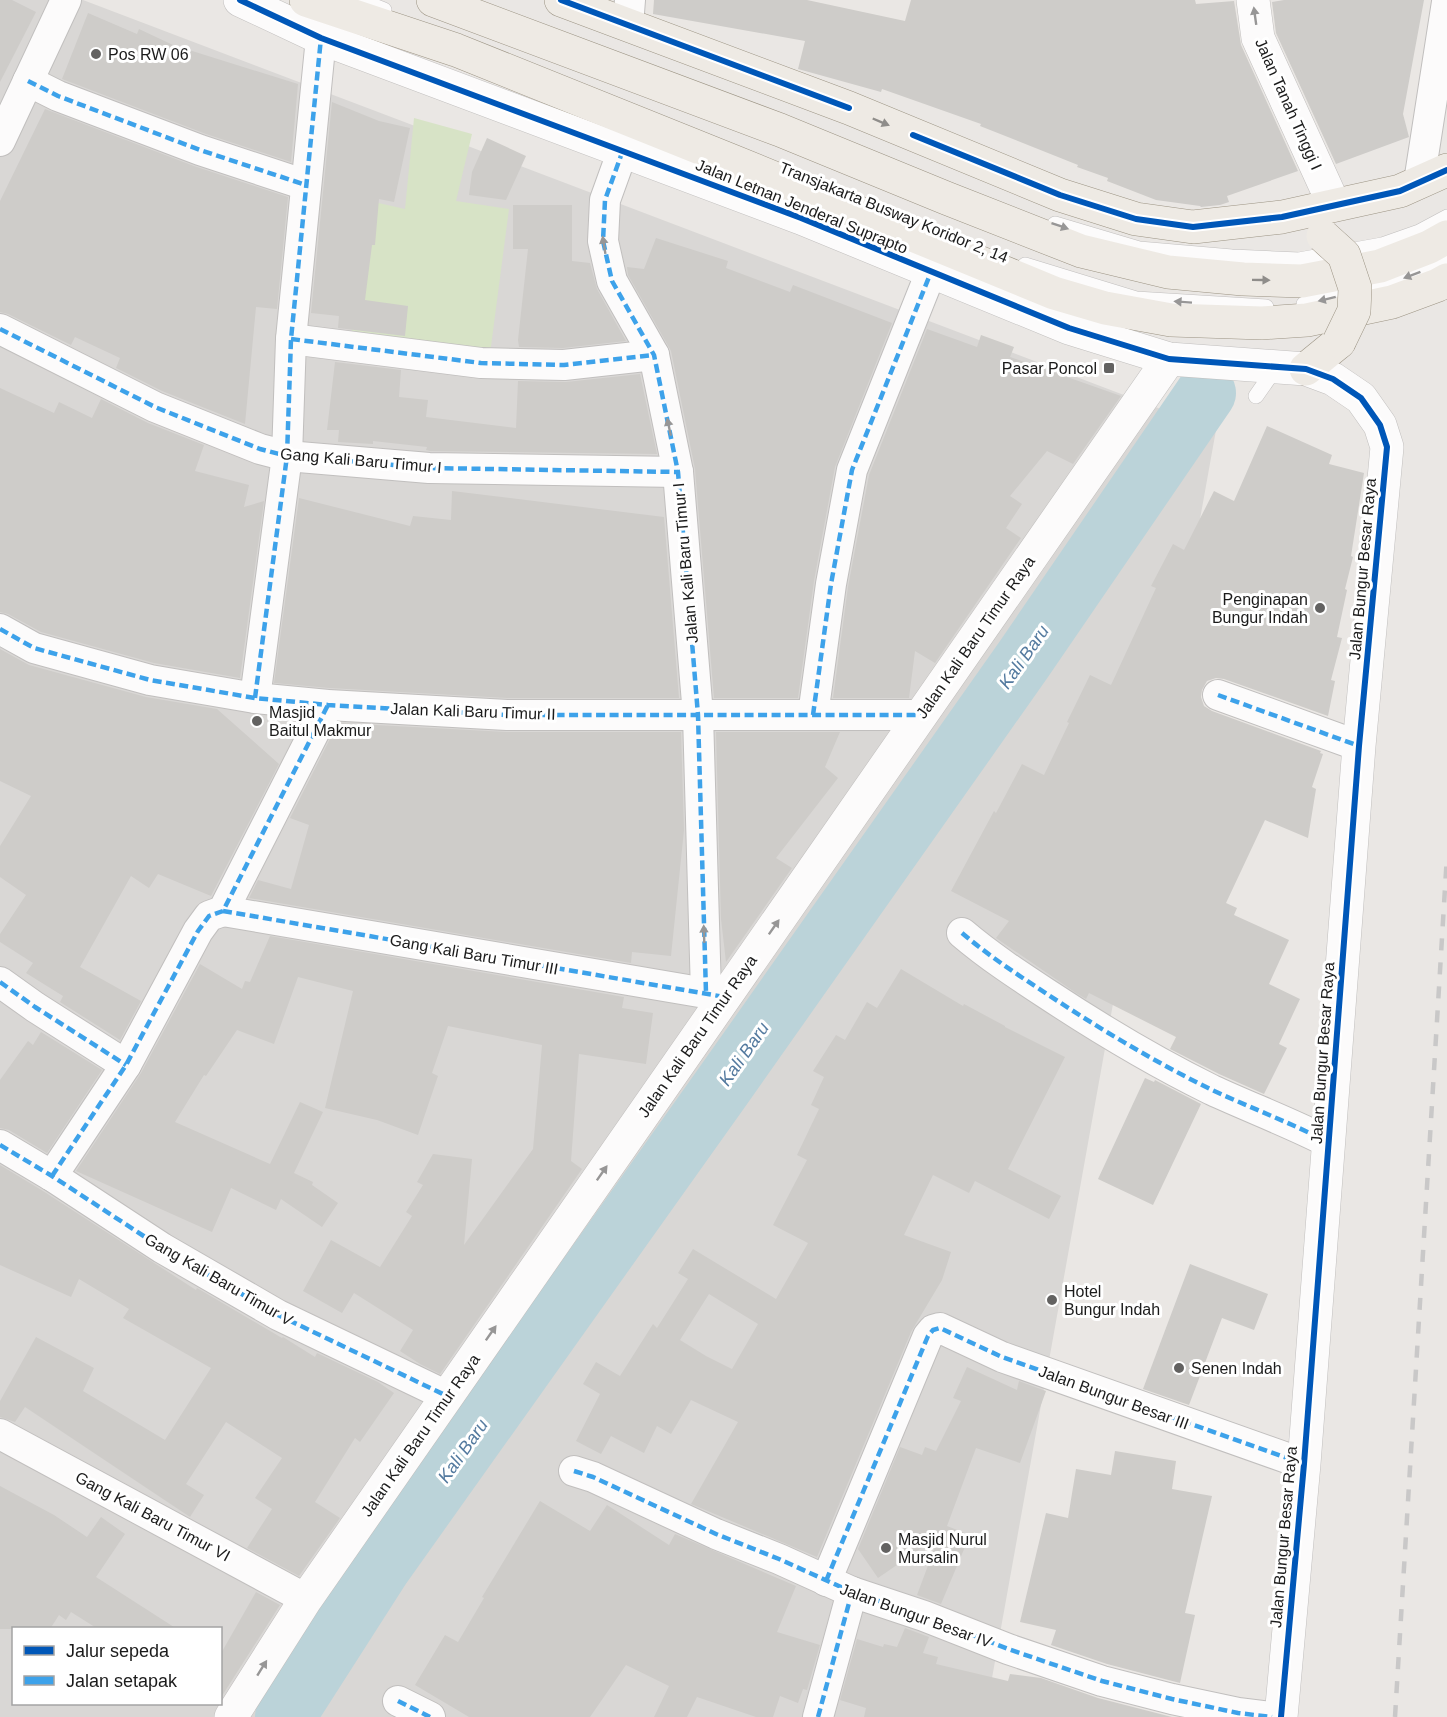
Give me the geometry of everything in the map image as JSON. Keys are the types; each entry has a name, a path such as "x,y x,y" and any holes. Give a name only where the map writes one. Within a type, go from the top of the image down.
{"main road":[{"name":"Jalan Letnan Jenderal Suprapto","path":"306,0 456,50 1054,293 1105,308 1171,320 1262,323 1307,320 1392,302 1447,280"},
{"path":"433,0 780,130 1081,251 1168,272 1243,279 1302,281 1380,266 1429,247 1447,237"},
{"path":"561,0 629,13 849,108 1060,195 1136,219 1193,227 1282,217 1400,190 1433,176"},
{"path":"1282,217 1323,236 1344,255 1355,288 1354,311 1339,342 1292,368"}],"street":[{"path":"0,141 66,0"},
{"name":"Jalan Letnan Jenderal Suprapto","path":"240,0 321,38 801,218 1069,328 1169,359 1292,368 1333,379 1361,398"},
{"name":"Jalan Tanah Tinggi I","path":"1253,0 1258,38 1334,205"},
{"path":"1433,176 1447,2"},
{"path":"255,698 287,456 291,339 321,38"},
{"path":"28,81 58,96 189,146 306,185"},
{"name":"Jalan Kali Baru Timur I","path":"622,150 605,200 603,241 612,281 654,355 678,472 698,715 715,995"},
{"path":"813,715 831,584 852,470 931,272"},
{"name":"Gang Kali Baru Timur I","path":"0,329 155,407 260,449 287,456 429,468 678,472"},
{"path":"291,339 481,363 564,365 654,355"},
{"name":"Jalan Kali Baru Timur Raya","path":"231,1717 306,1599 447,1396 715,995 921,715 1169,359"},
{"name":"Jalan Bungur Besar Raya","path":"1281,1717 1304,1464 1359,746 1387,447 1380,425 1361,398"},
{"name":"Jalan Kali Baru Timur II","path":"0,629 34,648 150,680 255,698 328,705 507,715 921,715"},
{"path":"1218,695 1359,746"},
{"path":"52,1176 126,1065 198,932 209,916 223,911 328,705"},
{"name":"Gang Kali Baru Timur III","path":"223,911 715,995"},
{"path":"962,933 983,951 1088,1022 1213,1090 1329,1142"},
{"path":"0,982 89,1043 126,1065"},
{"name":"Gang Kali Baru Timur V","path":"0,1145 162,1248 278,1316 447,1396"},
{"name":"Jalan Bungur Besar III","path":"839,1586 928,1336 933,1330 940,1328 1002,1357 1304,1464"},
{"name":"Gang Kali Baru Timur VI","path":"0,1434 306,1599"},
{"name":"Jalan Bungur Besar IV","path":"574,1471 593,1477 716,1534 839,1586 1008,1649 1102,1681 1238,1713 1272,1717"},
{"path":"818,1717 839,1586"},
{"path":"398,1701 430,1717"}],"lane":[{"name":"Transjakarta Busway Koridor 2, 14","path":"359,0 733,147 1017,263 1136,299 1270,308 1305,304 1390,283 1433,267 1447,259"},
{"path":"631,58 840,139"},
{"path":"1040,218 1062,227 1139,249 1299,260 1382,245 1419,232 1447,217"},
{"path":"1256,396 1292,368"}],"shaded area":[{"path":"0,0 83,0 1216,430 985,1717 0,1717"}],"green space":[{"path":"414,118 472,134 456,201 509,209 490,354 350,341 374,202 405,209"}],"building":[{"path":"0,0 12,0 36,12 0,82"},
{"path":"654,0 807,0 905,21 911,0 1195,0 1196,4 1234,1 1241,45 1298,171 1227,196 1229,202 1220,205 1201,207 1156,200 1107,181 1108,178 1077,167 1078,165 980,126 981,124 882,89 881,92 798,69 805,41 653,14"},
{"path":"1284,0 1424,0 1403,114 1409,137 1336,164 1276,33 1272,2"},
{"path":"88,13 137,34 139,29 173,45 298,84 291,162 206,134 62,79"},
{"path":"332,102 379,121 410,128 394,202 379,199 375,245 372,245 365,300 408,306 405,336 338,328 339,316 311,313"},
{"path":"45,109 194,166 288,197 277,309 256,307 245,424 162,391 116,368 120,358 75,337 71,345 0,312 0,201"},
{"path":"487,138 526,156 506,200 469,195 472,172"},
{"path":"513,205 572,205 572,261 590,263 597,289 626,341 563,348 519,347 528,249 513,249"},
{"path":"656,238 728,261 726,268 790,292 793,285 892,323 835,467 814,581 798,698 714,698 695,469 671,351 628,275 627,267 644,269"},
{"path":"927,329 977,347 981,335 1014,347 1010,357 1121,396 1073,464 1047,451 1010,496 1022,504 1006,528 1021,538 935,663 915,651 909,698 833,698 848,587 869,475"},
{"path":"335,362 401,370 399,397 428,400 426,417 516,428 518,381 566,382 640,374 657,454 430,451 426,450 427,447 373,441 373,444 338,442 339,430 327,430"},
{"path":"0,388 54,413 59,402 92,418 101,399 148,423 204,445 195,471 249,485 244,507 264,501 240,678 154,663 41,632 0,612"},
{"path":"1267,426 1332,455 1329,464 1364,473 1351,556 1353,557 1337,637 1342,638 1331,680 1335,681 1328,716 1224,679 1216,678 1207,681 1202,690 1201,697 1204,706 1212,711 1321,751 1320,753 1323,754 1312,787 1316,789 1308,838 1265,820 1226,903 1237,908 1234,915 1289,940 1269,984 1300,999 1279,1044 1287,1048 1264,1094 1170,1049 1176,1037 1089,993 1086,999 1076,993 996,938 1009,921 951,891 1022,764 1044,775 1090,675 1111,685 1156,588 1151,586 1173,544 1184,550 1214,491 1234,501"},
{"path":"452,491 664,517 679,698 507,698 274,683 299,498 410,526 413,516 451,520"},
{"path":"0,649 29,665 146,697 217,709 279,764 211,896 158,874 149,888 131,876 80,967 141,1001 120,1040 60,1002 63,996 26,973 33,963 0,942 0,934 26,895 0,877 0,846 31,796 0,781"},
{"path":"338,723 507,732 681,732 684,830 671,956 632,952 631,963 249,898 258,880 291,889 309,825 290,818"},
{"path":"716,732 840,732 825,767 838,778 776,858 792,868 726,962 721,919"},
{"path":"270,936 624,997 622,1008 653,1013 646,1064 579,1054 571,1161 582,1169 440,1374 400,1351 413,1330 354,1293 342,1313 303,1291 331,1240 380,1267 412,1216 406,1212 423,1185 417,1182 433,1154 472,1159 464,1245 533,1149 542,1045 448,1026 432,1073 438,1076 418,1135 377,1120 325,1108 353,991 298,977 274,1044 237,1030 206,1076 204,1075 175,1122 270,1164 300,1102 323,1112 294,1173 313,1182 312,1185 338,1203 322,1227 281,1199 276,1210 231,1188 212,1232 76,1171 141,1073 200,964 242,989 245,981 250,982"},
{"path":"901,969 963,1006 964,1004 1065,1057 1008,1169 1061,1196 1049,1219 975,1181 969,1193 933,1175 904,1235 951,1252 942,1280 911,1332 817,1557 691,1504 738,1422 691,1400 671,1434 657,1426 644,1453 611,1436 601,1454 576,1441 600,1394 583,1384 596,1362 620,1376 653,1324 657,1328 688,1279 678,1273 693,1249 776,1299 808,1243 773,1225 807,1160 797,1155 819,1109 811,1105 824,1077 813,1071 836,1035 845,1040 867,1002 877,1008","holes":["709,1294 758,1324 732,1369 680,1340"]},
{"path":"41,1032 102,1070 47,1153 9,1130 0,1128 0,1080 28,1041 33,1045"},
{"path":"1145,1078 1154,1082 1155,1080 1201,1104 1153,1205 1098,1179"},
{"path":"0,1165 196,1290 197,1288 315,1357 317,1353 378,1382 394,1393 360,1442 355,1438 315,1502 340,1518 299,1576 247,1548 272,1509 255,1498 282,1458 226,1422 186,1484 204,1495 190,1517 25,1407 15,1422 0,1417 0,1401 36,1337 94,1368 83,1391 165,1440 211,1368 123,1318 129,1309 79,1279 71,1297 0,1265"},
{"path":"1190,1264 1268,1294 1254,1330 1222,1318 1189,1405 1143,1389"},
{"path":"967,1367 1017,1390 1019,1381 1046,1391 1020,1463 976,1448 947,1526 970,1535 941,1604 917,1595 939,1536 878,1578 858,1549 900,1447 922,1455 925,1447 936,1451 961,1401 953,1398"},
{"path":"1115,1451 1176,1461 1172,1489 1212,1496 1185,1613 1195,1615 1180,1683 1107,1664 1051,1645 1056,1630 1020,1622 1046,1513 1068,1518 1076,1469 1111,1475"},
{"path":"0,1486 54,1515 87,1537 101,1517 125,1534 96,1577 174,1627 95,1627 71,1612 66,1620 59,1615 51,1627 0,1629"},
{"path":"540,1501 590,1531 607,1505 669,1545 675,1534 796,1586 777,1632 820,1645 807,1690 803,1689 798,1703 780,1696 773,1717 756,1717 697,1697 687,1717 654,1717 669,1686 626,1665 590,1717 469,1717 415,1685 445,1635 458,1642 484,1598 482,1597"},
{"path":"256,1592 280,1605 222,1696 222,1652"},
{"path":"905,1628 929,1637 923,1653 938,1657 936,1664 1008,1681 1010,1674 1041,1678 1098,1698 1172,1717 864,1717 866,1708 840,1700 857,1639 883,1647 884,1644 897,1647"}],"waterway":[{"name":"Kali Baru","path":"285,1717 381,1567 1024,659 1206,393"}],"railway":[{"path":"1395,1717 1447,855"}],"marked path":[{"path":"255,698 287,456 291,339 321,38"},
{"path":"28,81 58,96 200,150 306,185"},
{"path":"623,150 605,200 603,241 612,281 654,355 678,472 698,715 706,993"},
{"path":"813,715 831,584 852,470 931,272"},
{"path":"0,329 155,407 260,449 287,456 429,468 678,472"},
{"path":"291,339 481,363 564,365 654,355"},
{"path":"0,629 34,648 150,680 255,698 328,705 507,715 921,715"},
{"path":"1218,695 1359,746"},
{"path":"52,1176 126,1065 198,931 209,916 223,911 328,705"},
{"path":"223,911 725,997"},
{"path":"962,933 1036,987 1149,1057 1212,1090 1328,1142"},
{"path":"0,982 126,1065"},
{"path":"0,1145 162,1248 278,1315 447,1396"},
{"path":"826,1581 928,1336 933,1330 940,1328 1002,1357 1304,1464"},
{"path":"574,1471 593,1477 716,1534 852,1592 924,1616 1008,1649 1102,1681 1238,1713 1272,1717"},
{"path":"818,1717 852,1592"},
{"path":"398,1701 430,1717"}],"cycle path":[{"path":"240,0 321,38 801,218 1069,328 1169,359 1306,369 1333,379 1361,398 1380,425 1387,447 1359,746 1304,1464 1281,1717"},
{"path":"561,0 849,108"},
{"path":"913,135 1060,195 1136,219 1193,227 1282,217 1400,191 1447,170"}],"place":[{"name":"Pos RW 06","path":"96,54"},
{"name":"Pasar Poncol","path":"1109,368"},
{"name":"Penginapan Bungur Indah","path":"1320,608"},
{"name":"Masjid Baitul Makmur","path":"257,721"},
{"name":"Hotel Bungur Indah","path":"1052,1300"},
{"name":"Senen Indah","path":"1179,1368"},
{"name":"Masjid Nurul Mursalin","path":"886,1548"}]}
